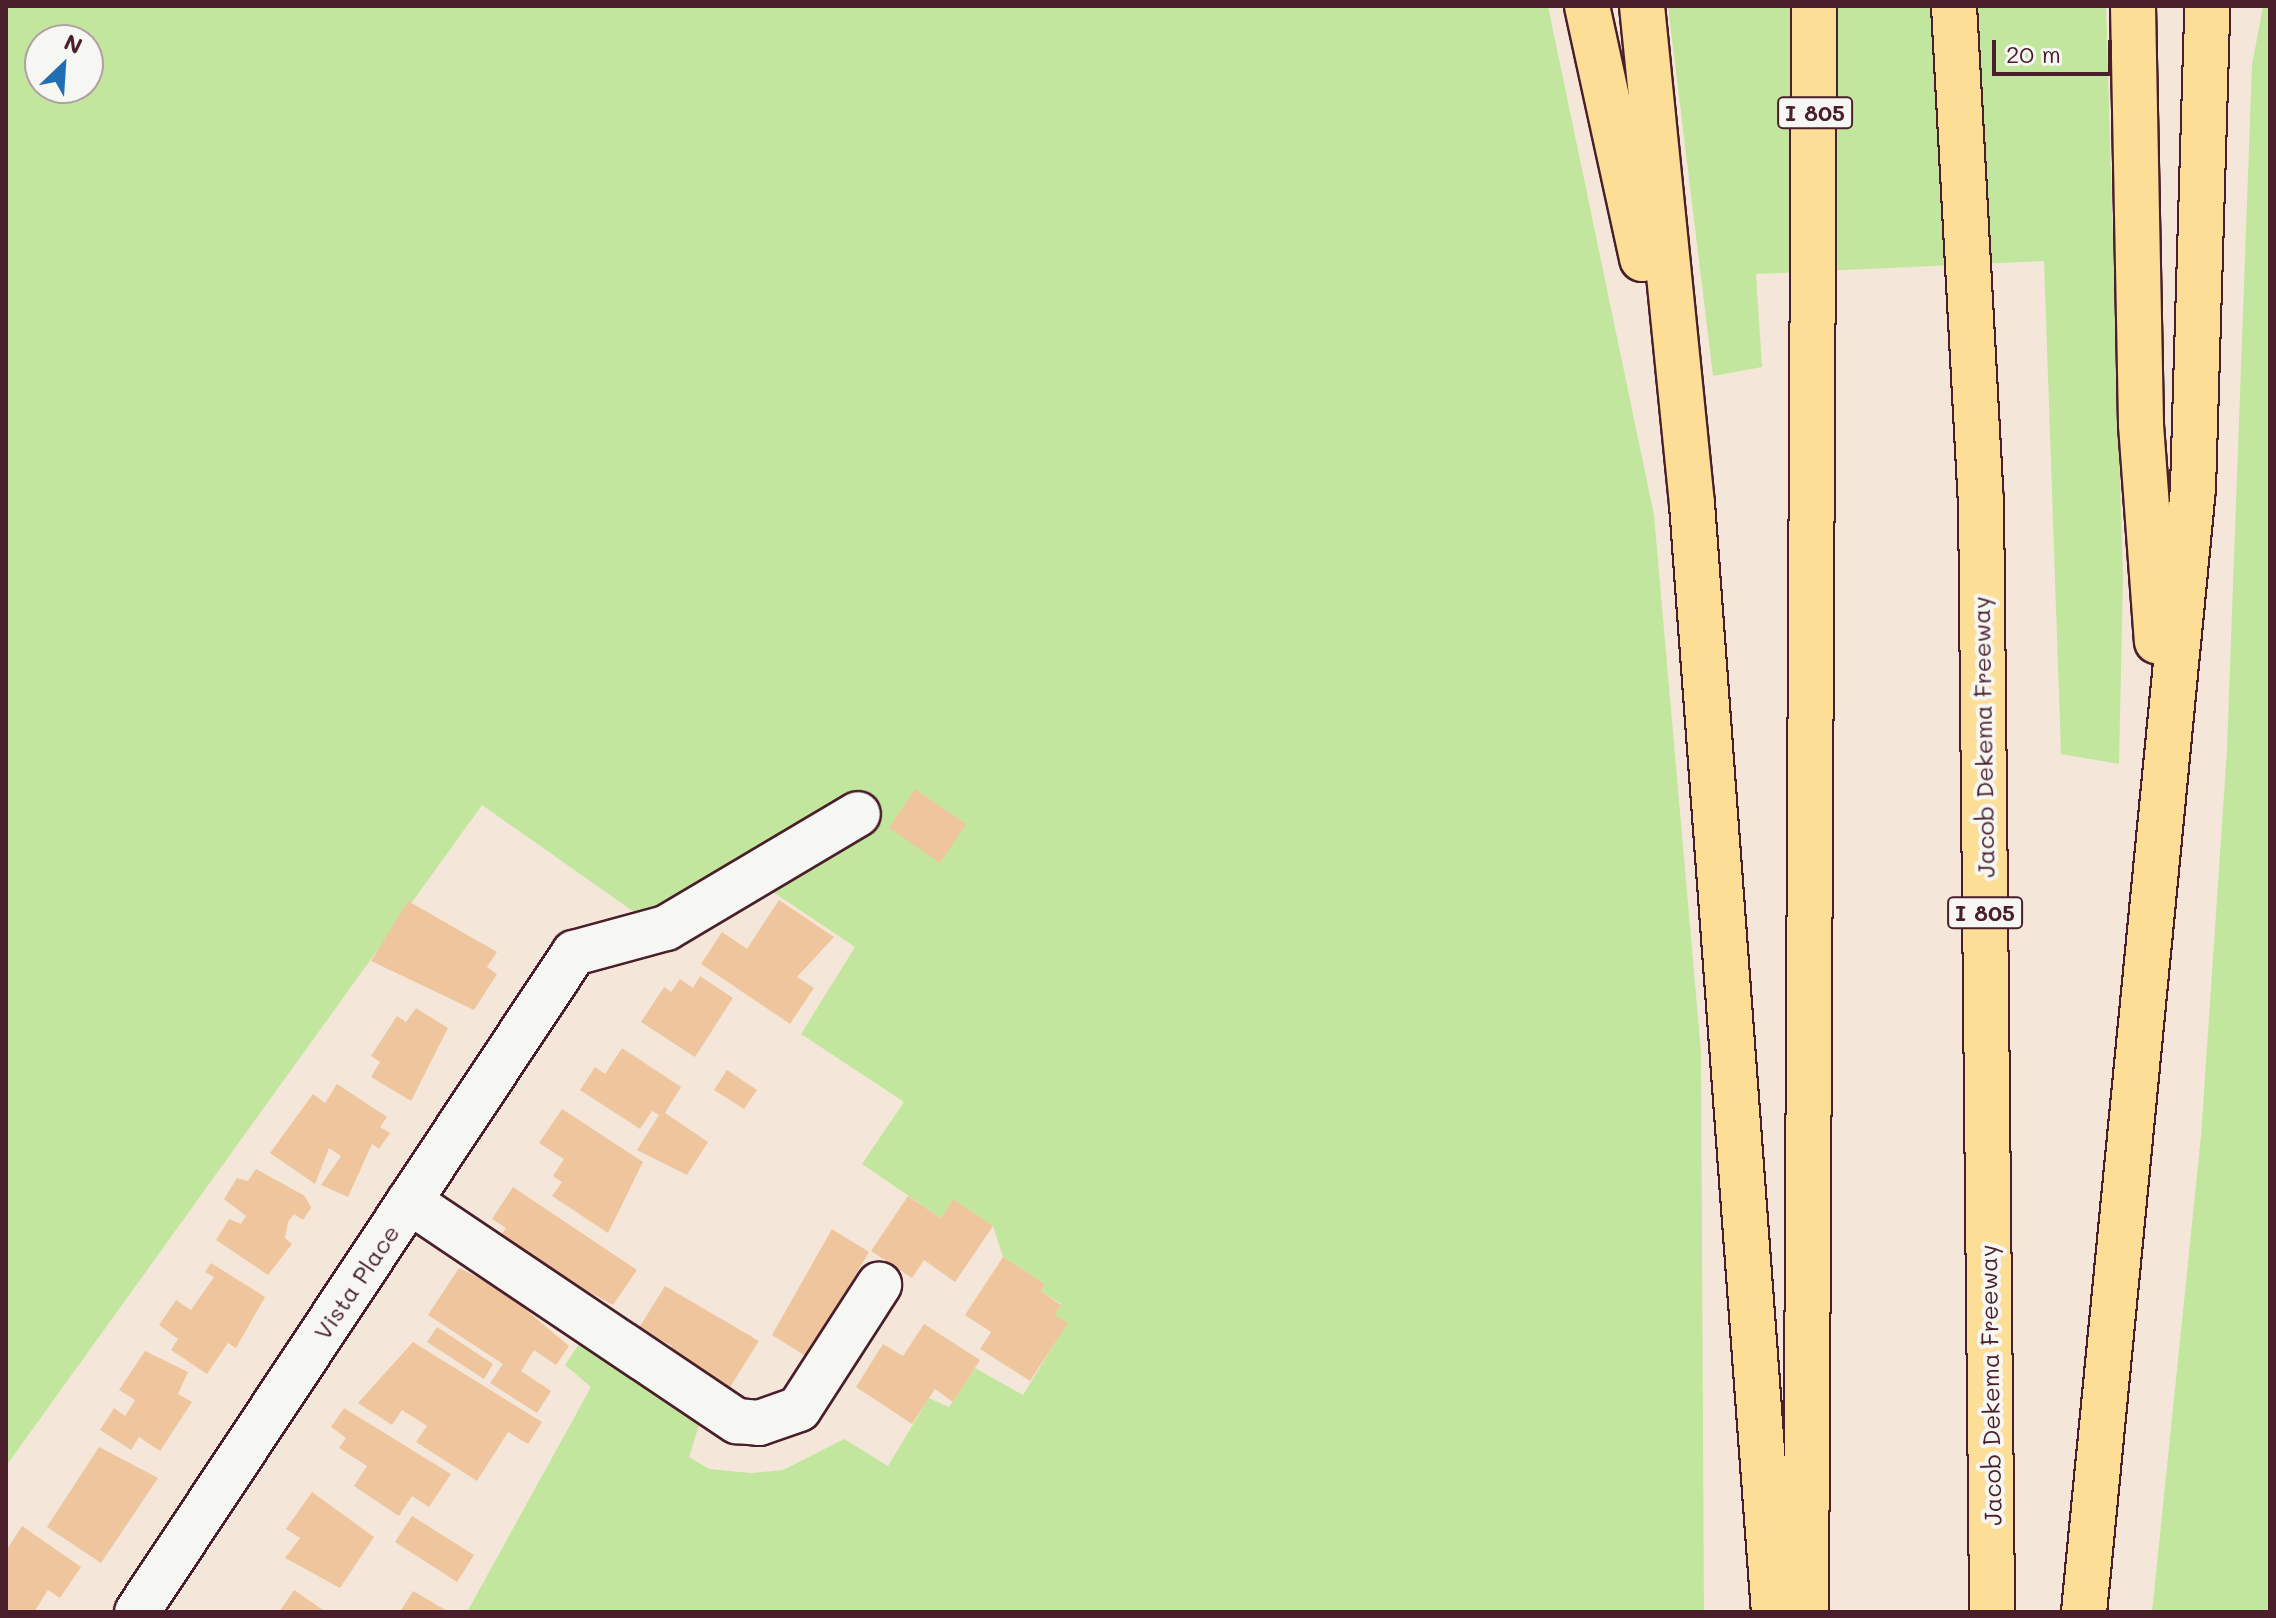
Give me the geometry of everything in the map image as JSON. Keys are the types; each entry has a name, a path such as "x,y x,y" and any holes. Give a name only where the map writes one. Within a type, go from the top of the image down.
{"highway":[{"path":"1587,6 1692,504"},
{"path":"1642,6 1692,504 1774,1612"},
{"name":"I 805","path":"1806,1612 1817,220 1814,6"},
{"name":"Jacob Dekema Freeway","path":"1954,6 1981,498 1992,1612"},
{"path":"2133,6 2141,425 2166,763"},
{"path":"2084,1612 2193,489 2207,6"}],"street":[{"name":"Vista Place","path":"137,1612 574,953 666,928 858,814"},
{"path":"409,1201 737,1421 759,1423 799,1409 879,1285"}],"green space":[{"path":"6,6 1548,6 1654,515 1701,1052 1704,1612 467,1612 591,1387 565,1365 585,1335 701,1419 689,1457 709,1469 751,1473 783,1470 844,1439 888,1466 929,1398 949,1407 975,1368 1023,1395 1067,1323 1055,1315 1061,1304 1041,1291 1045,1284 1003,1257 993,1226 953,1199 941,1218 862,1164 904,1102 801,1034 855,947 743,872 644,919 482,805 6,1466"},
{"path":"1668,6 2106,6 2123,578 2119,764 2061,754 2044,261 1756,274 1762,367 1713,376"},
{"path":"2263,6 2270,6 2270,1612 2152,1612 2201,1136 2227,749 2252,65"}],"building":[{"path":"915,789 966,824 940,863 889,828"},
{"path":"779,900 834,937 797,977 814,988 790,1024 701,964 722,932 747,949"},
{"path":"408,901 497,952 487,967 497,974 474,1010 371,961"},
{"path":"700,976 733,998 695,1057 641,1022 664,987 671,992 680,979 693,988"},
{"path":"416,1008 448,1028 411,1101 371,1077 380,1062 371,1056 397,1016 406,1022"},
{"path":"622,1048 681,1087 665,1113 708,1142 687,1175 637,1150 659,1115 652,1111 640,1129 580,1090 595,1067 605,1074"},
{"path":"727,1070 757,1090 744,1109 714,1090"},
{"path":"337,1084 387,1117 380,1127 390,1133 379,1149 372,1144 348,1197 321,1185 341,1156 329,1148 315,1184 270,1153 313,1094 325,1103"},
{"path":"562,1109 643,1162 608,1233 552,1196 562,1182 553,1176 564,1159 539,1143"},
{"path":"256,1169 305,1196 311,1208 303,1220 294,1214 288,1222 285,1238 292,1244 268,1275 216,1240 229,1219 241,1224 246,1216 224,1199 237,1178 248,1181"},
{"path":"513,1187 637,1270 613,1305 497,1241 506,1228 492,1219"},
{"path":"908,1196 941,1218 953,1199 993,1226 955,1282 924,1260 912,1278 871,1251"},
{"path":"832,1229 869,1252 807,1357 772,1335"},
{"path":"1003,1257 1045,1284 1041,1291 1061,1305 1055,1315 1068,1323 1030,1381 980,1349 991,1332 965,1315"},
{"path":"211,1263 265,1297 236,1348 228,1343 207,1374 171,1350 178,1339 159,1325 176,1300 191,1310 214,1277 205,1272"},
{"path":"459,1268 500,1288 569,1346 556,1365 534,1350 521,1371 551,1391 537,1413 490,1383 503,1364 428,1315"},
{"path":"665,1286 759,1341 727,1392 667,1356 672,1346 639,1328"},
{"path":"924,1324 980,1360 953,1402 935,1389 912,1424 856,1387 883,1344 903,1356"},
{"path":"437,1327 493,1364 484,1379 427,1342"},
{"path":"413,1342 542,1422 528,1444 508,1432 477,1481 416,1442 427,1426 402,1410 392,1425 358,1403"},
{"path":"145,1351 188,1372 178,1394 192,1402 160,1451 139,1437 131,1450 100,1430 114,1408 125,1416 135,1400 119,1390"},
{"path":"344,1408 451,1474 429,1507 412,1496 399,1516 354,1486 367,1466 339,1448 346,1438 331,1427"},
{"path":"99,1447 158,1478 101,1563 47,1527"},
{"path":"312,1492 374,1537 340,1588 285,1558 300,1538 286,1529"},
{"path":"412,1516 474,1555 457,1582 395,1542"},
{"path":"22,1526 81,1567 60,1598 48,1590 34,1612 6,1612 6,1551"},
{"path":"294,1590 326,1612 279,1612"},
{"path":"413,1591 449,1612 400,1612"}]}
